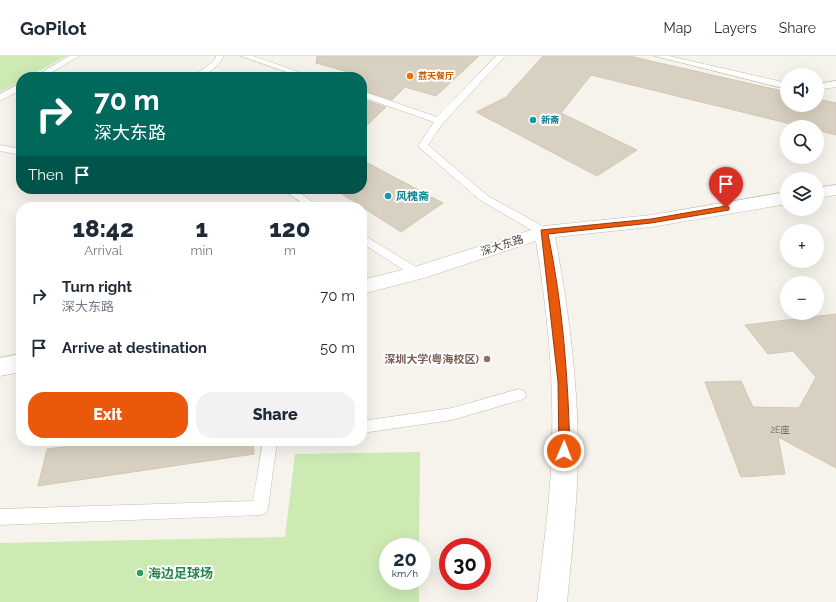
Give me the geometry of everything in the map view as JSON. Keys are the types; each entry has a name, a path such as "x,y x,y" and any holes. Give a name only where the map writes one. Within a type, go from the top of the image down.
{"street":[{"path":"824,192 836,190"},
{"name":"深大东路","path":"367,286 417,273 544,232 651,221 780,199"},
{"path":"544,232 550,263 563,382 565,427 564,476 552,602"},
{"path":"0,367 16,364"}],"lane":[{"path":"47,72 76,56"},
{"path":"203,72 217,62 220,56"},
{"path":"245,56 294,72"},
{"path":"501,56 439,121 423,146 484,198 544,232"},
{"path":"659,56 780,84"},
{"path":"824,86 836,84"},
{"path":"0,98 16,89"},
{"path":"367,96 439,121"},
{"path":"0,148 16,151"},
{"path":"295,194 307,202"},
{"path":"367,241 417,273"},
{"path":"367,426 452,414 519,395"},
{"path":"0,517 260,508 269,446"}],"green space":[{"path":"0,56 66,56 37,72 16,72 16,84 0,92"},
{"path":"420,452 419,538 379,538 379,590 419,590 419,602 0,602 0,543 285,537 295,454"}],"building":[{"name":"荔天餐厅","path":"317,56 479,56 436,96 405,87 392,100 367,92 367,72 348,72 316,63"},
{"name":"新斋","path":"543,56 629,56 780,90 780,112 824,112 824,100 836,103 836,135 824,132 824,120 780,120 780,121 591,75 561,113 637,150 597,176 476,112 506,97"},
{"path":"367,101 386,107 367,125"},
{"name":"风槐斋","path":"367,163 443,203 401,232 367,210 367,202 354,202 342,194 367,194"},
{"path":"836,314 836,468 778,437 785,474 741,477 705,382 741,381 753,407 799,408 816,377 793,351 768,354 745,325 786,320 824,320 824,315"},
{"path":"69,446 253,446 254,454 38,486 47,449"}],"place":[{"name":"荔天餐厅","path":"410,76"},
{"name":"新斋","path":"533,120"},
{"name":"风槐斋","path":"388,196"},
{"name":"深圳大学(粤海校区)","path":"487,359"},
{"name":"海边足球场","path":"140,573"}],"route":[{"path":"564,451 565,427 563,382 550,263 544,232 651,221 726,208"}]}
